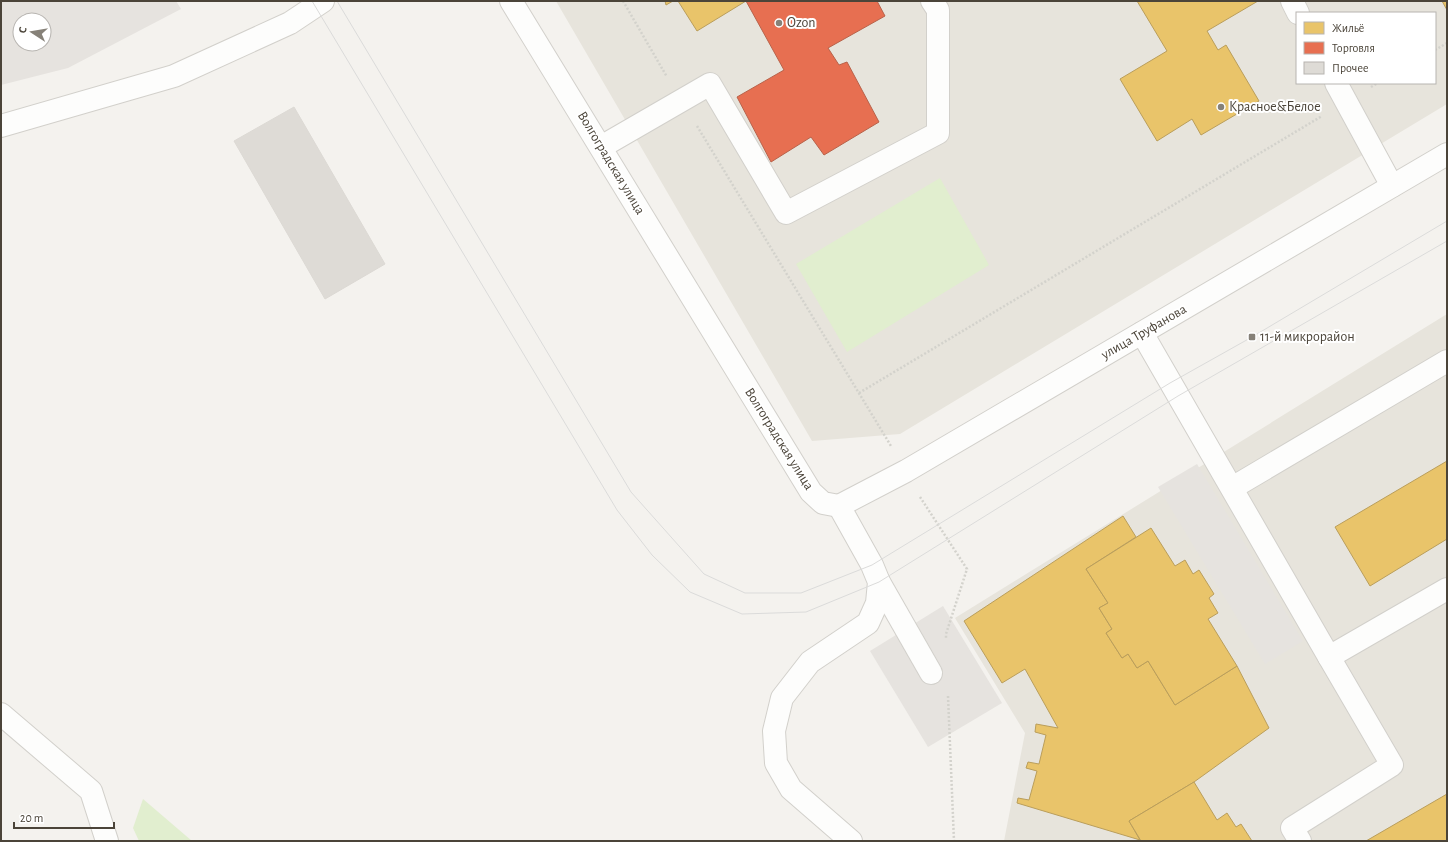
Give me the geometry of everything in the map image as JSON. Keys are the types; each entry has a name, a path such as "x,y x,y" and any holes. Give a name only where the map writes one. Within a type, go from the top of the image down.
{"street":[{"path":"1,126 174,76 290,22 323,1"},
{"name":"Волгоградская улица","path":"511,1 810,492 822,503 839,506"},
{"path":"601,147 710,84 786,213 938,133 938,10 932,1"},
{"path":"1292,1 1298,12"},
{"path":"1341,92 1392,186"},
{"name":"улица Труфанова","path":"839,506 906,471 1447,154"},
{"path":"1142,333 1392,765 1292,828 1300,841"},
{"path":"1232,488 1447,361"},
{"path":"839,506 872,565 879,582 931,672"},
{"path":"851,841 791,789 776,762 774,732 782,698 810,662 868,623 878,603 879,582"},
{"path":"1329,658 1447,589"},
{"path":"1,714 91,791 107,841"}],"path":[{"path":"1436,49 1447,43"},
{"path":"859,393 1341,92 1374,84"}],"shaded area":[{"path":"1,1 176,1 181,9 68,68 1,85"},
{"path":"556,1 1447,1 1447,104 900,434 812,441"},
{"name":"11-й микрорайон","path":"1447,314 1447,841 1004,841 1025,733 955,618"},
{"path":"1197,464 1303,641 1265,664 1158,487"},
{"path":"943,606 1002,703 928,747 870,651"}],"green space":[{"path":"940,178 989,265 847,352 796,264"},
{"path":"143,799 192,841 139,841 133,828"}],"building: Жильё":[{"path":"665,1 673,1 666,5"},
{"path":"678,1 746,1 697,31"},
{"path":"1137,1 1258,1 1207,31 1218,50 1226,45 1259,101 1201,135 1192,119 1157,141 1120,79 1167,51"},
{"path":"1442,1 1447,1 1447,10"},
{"path":"1447,461 1447,539 1370,586 1335,527"},
{"path":"1123,516 1136,537 1086,569 1108,603 1099,608 1112,629 1106,633 1122,658 1128,654 1137,668 1148,661 1175,705 1237,666 1269,728 1194,782 1129,821 1140,840 1017,803 1018,798 1029,800 1037,771 1026,768 1028,762 1039,764 1046,735 1035,732 1036,724 1058,728 1025,669 1002,683 964,621"},
{"path":"1151,528 1175,566 1185,560 1193,574 1199,570 1214,594 1209,598 1218,613 1208,619 1237,666 1175,705 1148,661 1137,668 1128,654 1122,658 1106,633 1112,629 1099,608 1108,603 1086,569"},
{"path":"1194,782 1217,820 1227,813 1236,827 1241,824 1252,841 1141,841 1129,821"},
{"path":"1447,794 1447,841 1366,841"}],"building: Торговля":[{"path":"746,1 877,1 885,16 828,48 839,65 847,62 879,122 824,155 811,137 771,162 737,97 784,70"}],"building: Прочее":[{"path":"294,107 385,264 325,299 234,141"}],"tram line":[{"path":"312,1 617,510 652,555 690,592 742,614 806,612 879,582 1178,396 1447,241"},
{"path":"337,1 631,492 704,574 745,593 801,593 872,565 1170,383 1252,337 1447,221"}],"place":[{"name":"Ozon","path":"779,23"},
{"name":"Красное&Белое","path":"1221,107"},
{"name":"11-й микрорайон","path":"1252,337"}]}
